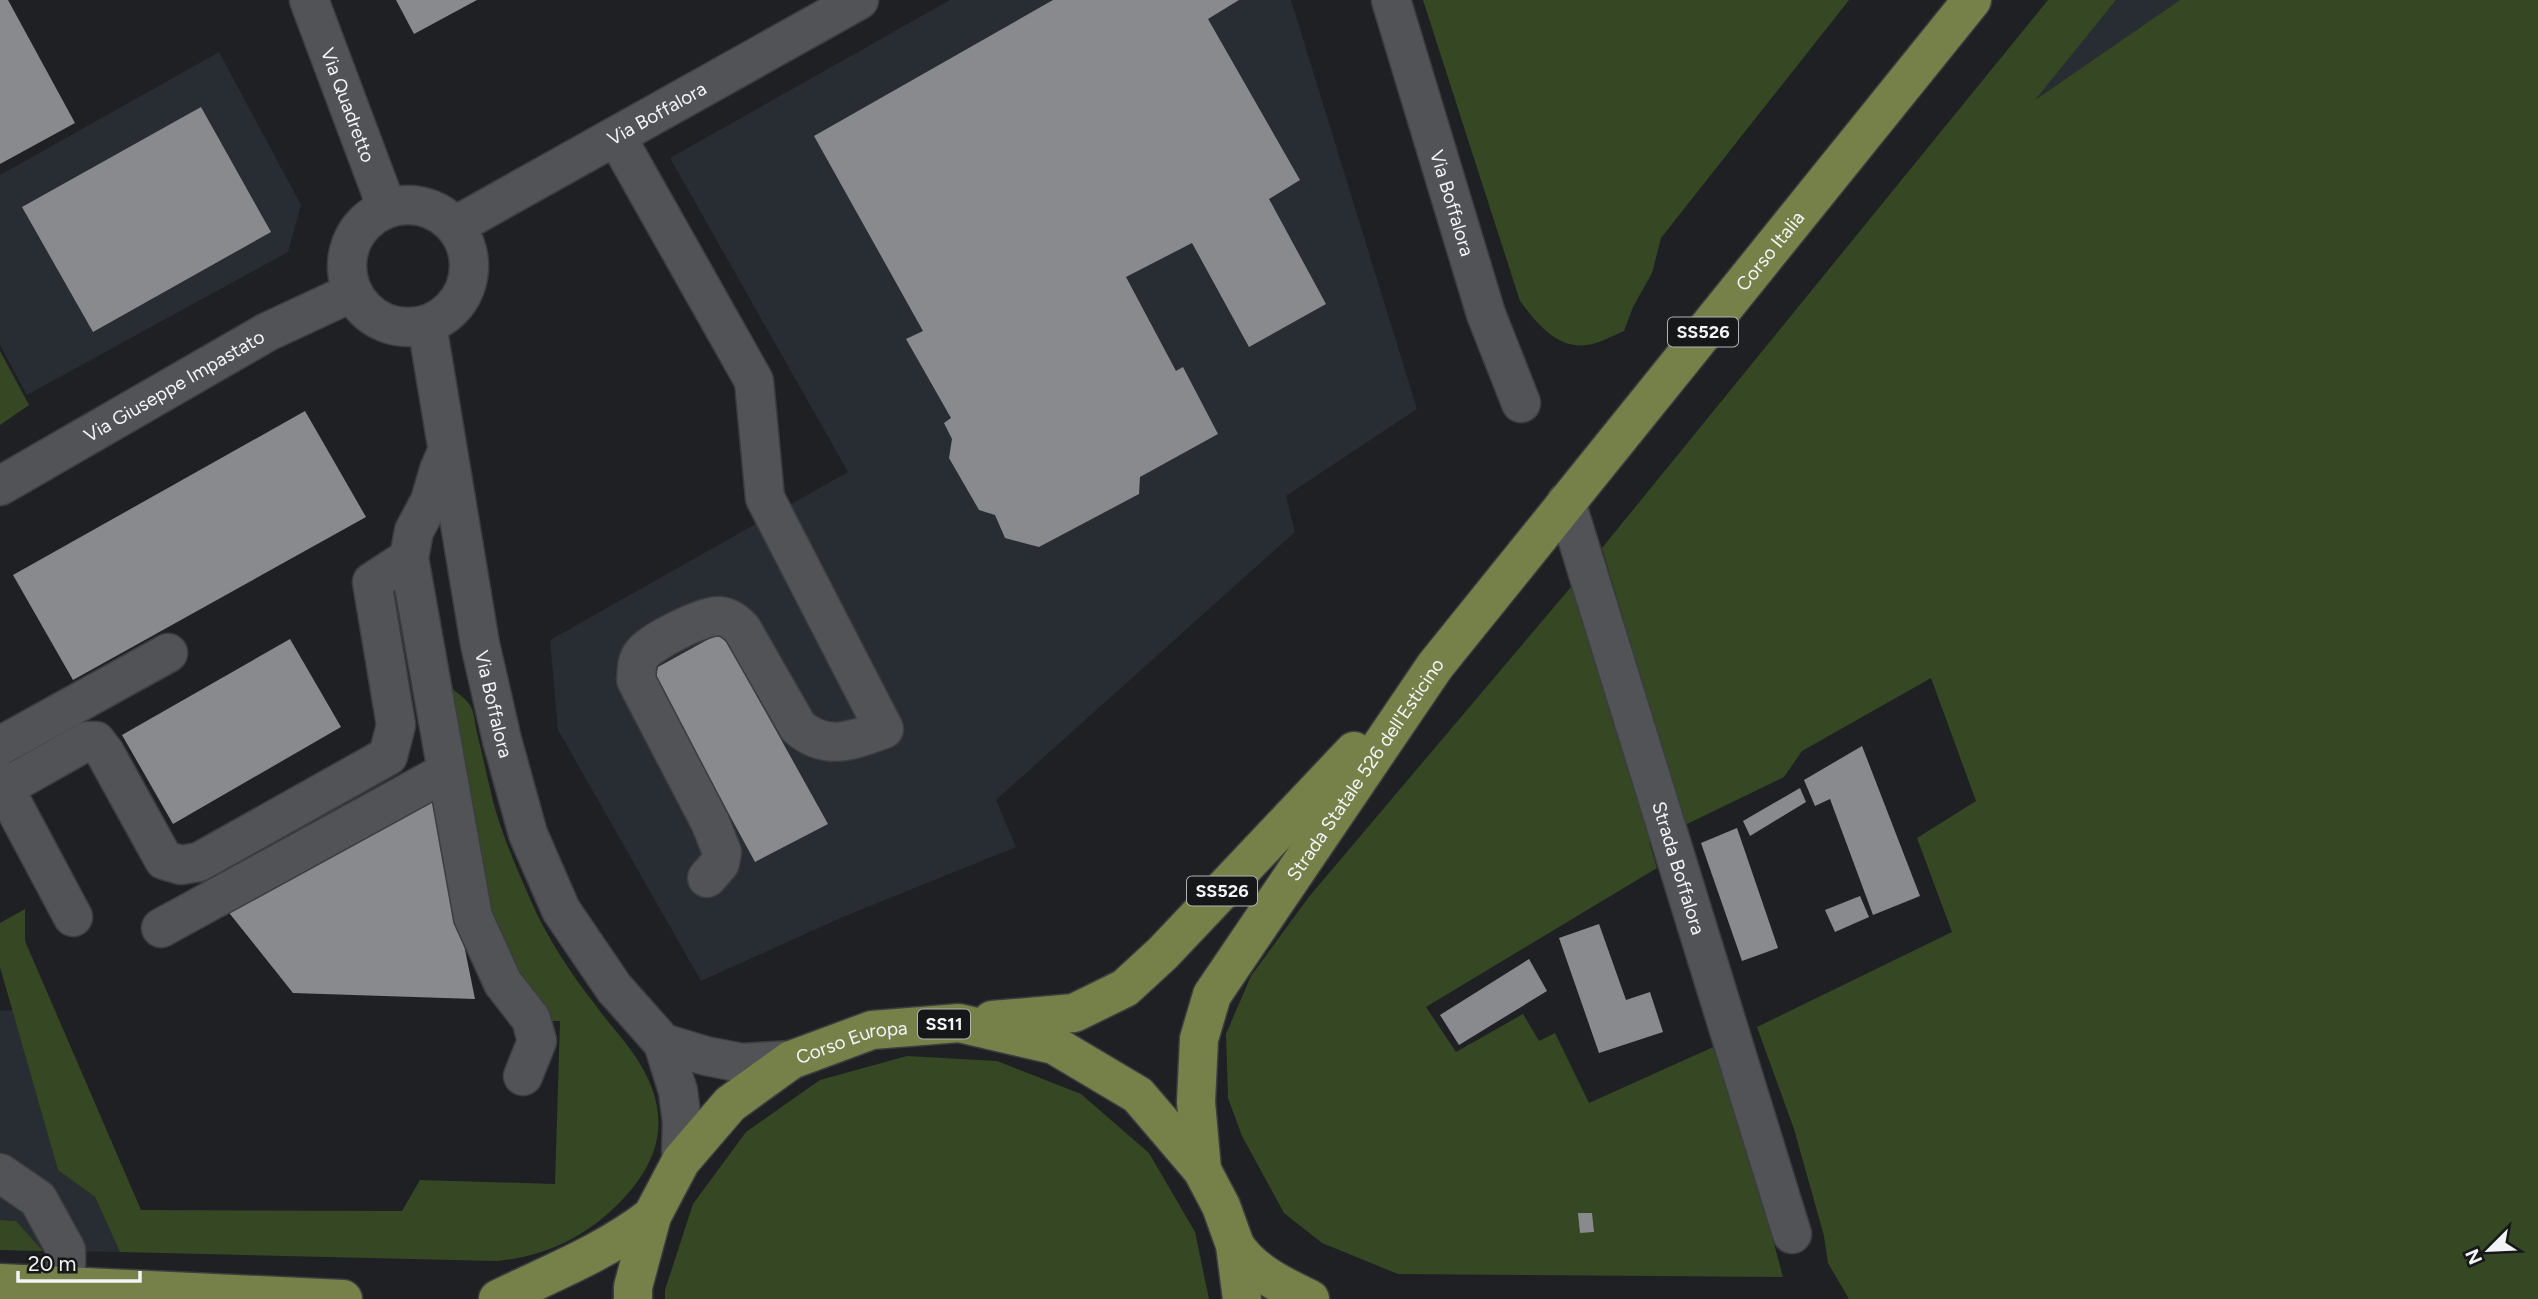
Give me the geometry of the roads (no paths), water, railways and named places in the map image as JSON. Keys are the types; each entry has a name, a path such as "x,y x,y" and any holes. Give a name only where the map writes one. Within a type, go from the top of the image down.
{"main road":[{"name":"Corso Italia","path":"1435,666 1972,0"},
{"name":"Strada Statale 526 dell'Esticino","path":"959,1023 1074,1013 1125,988 1163,953 1435,666"},
{"name":"Strada Statale 526 dell'Esticino","path":"1202,1170 1196,1089 1199,1039 1212,995 1435,666"},
{"name":"Corso Europa","path":"633,1299 633,1287 652,1216 681,1161 730,1104 791,1060 873,1030 959,1023 1054,1045 1138,1096 1202,1170 1221,1206 1235,1245 1241,1299"},
{"name":"Corso Europa","path":"498,1299 595,1254 652,1216"},
{"name":"Corso Europa","path":"1235,1245 1241,1254 1278,1284 1310,1299"},
{"path":"0,1283 343,1299"}],"street":[{"name":"Via Quadretto","path":"309,0 387,208"},
{"name":"Via Boffalora","path":"454,226 859,0"},
{"name":"Via Boffalora","path":"1391,0 1486,314 1521,403"},
{"path":"616,136 754,381 765,498 884,729 848,742 810,737 799,727 742,629 731,619 719,616 703,618 649,648 640,656 636,680 710,822 722,852 720,863 707,878"},
{"path":"408,204 429,208 447,218 454,226 467,247 469,271 467,283 448,313 427,325 401,327 378,319 359,302 353,292 347,270 349,247 368,219 387,208 408,204"},
{"name":"Via Giuseppe Impastato","path":"0,485 267,332 353,292"},
{"name":"Via Boffalora","path":"427,325 480,644 502,740 528,834 561,910 614,988 663,1043 678,1091 682,1122 681,1161"},
{"path":"447,452 430,501 414,531 409,558 473,917 503,983 531,1018 537,1041 523,1076"},
{"name":"Strada Boffalora","path":"1566,502 1792,1234"},
{"path":"73,917 2,784 87,741 96,741 164,860 181,865 199,862 388,756 396,725 372,582 409,558"},
{"path":"0,746 168,653"},
{"path":"160,928 446,772"},
{"path":"663,1043 742,1063 791,1060"},
{"path":"0,1150 38,1199 66,1251 66,1286"},
{"path":"0,1173 38,1199"}]}
